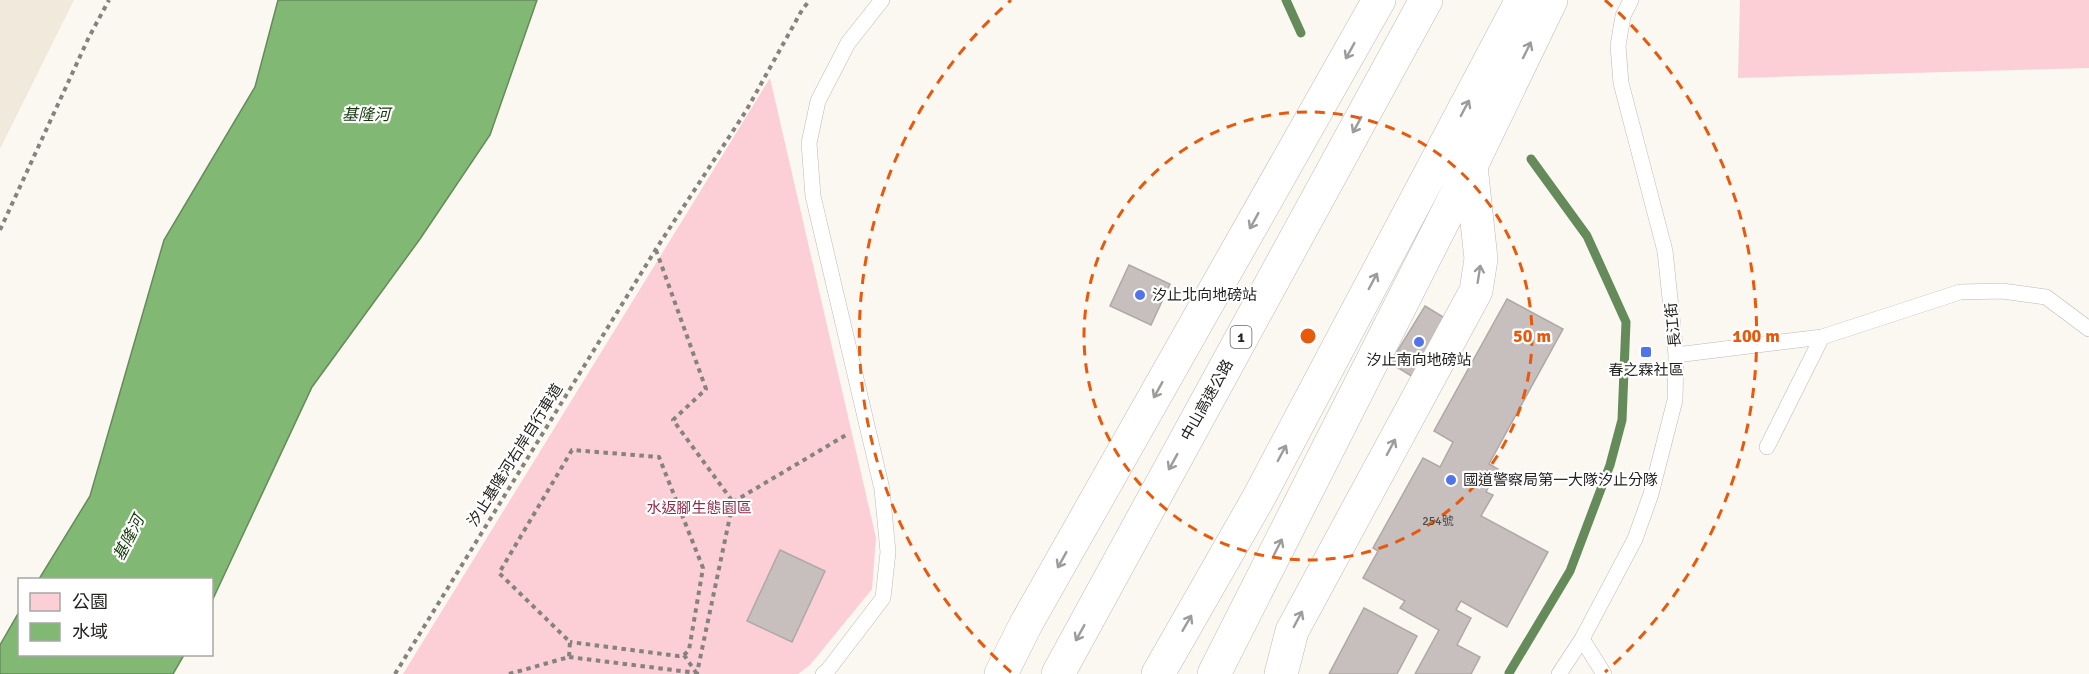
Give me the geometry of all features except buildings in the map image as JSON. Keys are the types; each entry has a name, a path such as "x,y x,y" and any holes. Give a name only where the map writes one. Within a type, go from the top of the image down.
{"highway":[{"path":"1000,674 1378,0"},
{"name":"中山高速公路","path":"1058,674 1426,0"},
{"path":"1158,674 1258,499 1522,0"},
{"path":"1214,674 1471,166 1551,0"},
{"path":"1281,674 1292,631 1476,291 1481,259 1471,166"}],"lane":[{"path":"823,674 883,598 888,552 882,489 813,196 809,143 818,101 848,43 882,0"},
{"name":"長江街","path":"1559,674 1582,639 1635,539 1651,494 1675,400 1676,355 1665,251 1621,83 1618,46 1623,16 1631,0"},
{"path":"1676,355 1822,337 1960,292 2002,291 2046,297 2089,329"},
{"path":"1767,447 1822,337"},
{"path":"1582,639 1604,674"}],"path":[{"path":"0,230 89,37 109,0"},
{"name":"汐止基隆河右岸自行車道","path":"395,674 656,249 746,111 802,10 810,0"},
{"path":"656,249 706,389 674,420 733,502"},
{"path":"697,673 733,502 867,423"},
{"path":"572,450 659,456 703,568 688,650 684,655 678,656 570,642 499,573 572,450"},
{"path":"569,657 570,642"},
{"path":"684,655 697,673"},
{"path":"509,674 569,657 697,673"}],"shaded area":[{"path":"0,0 74,0 0,149"}],"green space":[{"path":"1740,0 2089,0 2089,68 1738,78"},
{"name":"水返腳生態園區","path":"770,78 876,538 872,589 810,665 798,674 403,674"}],"water":[{"name":"基隆河","path":"278,0 537,0 490,135 420,239 312,387 213,599 213,578 40,578 90,496 164,240 255,87"},
{"path":"18,614 18,656 183,656 173,674 0,674 0,645"}],"waterway":[{"path":"1286,0 1301,33"},
{"path":"1509,673 1570,571 1610,465 1622,420 1626,322 1587,236 1531,159"}],"place":[{"name":"汐止北向地磅站","path":"1140,295"},
{"name":"汐止南向地磅站","path":"1419,342"},
{"name":"春之霖社區","path":"1646,352"},
{"name":"國道警察局第一大隊汐止分隊","path":"1451,480"}]}
